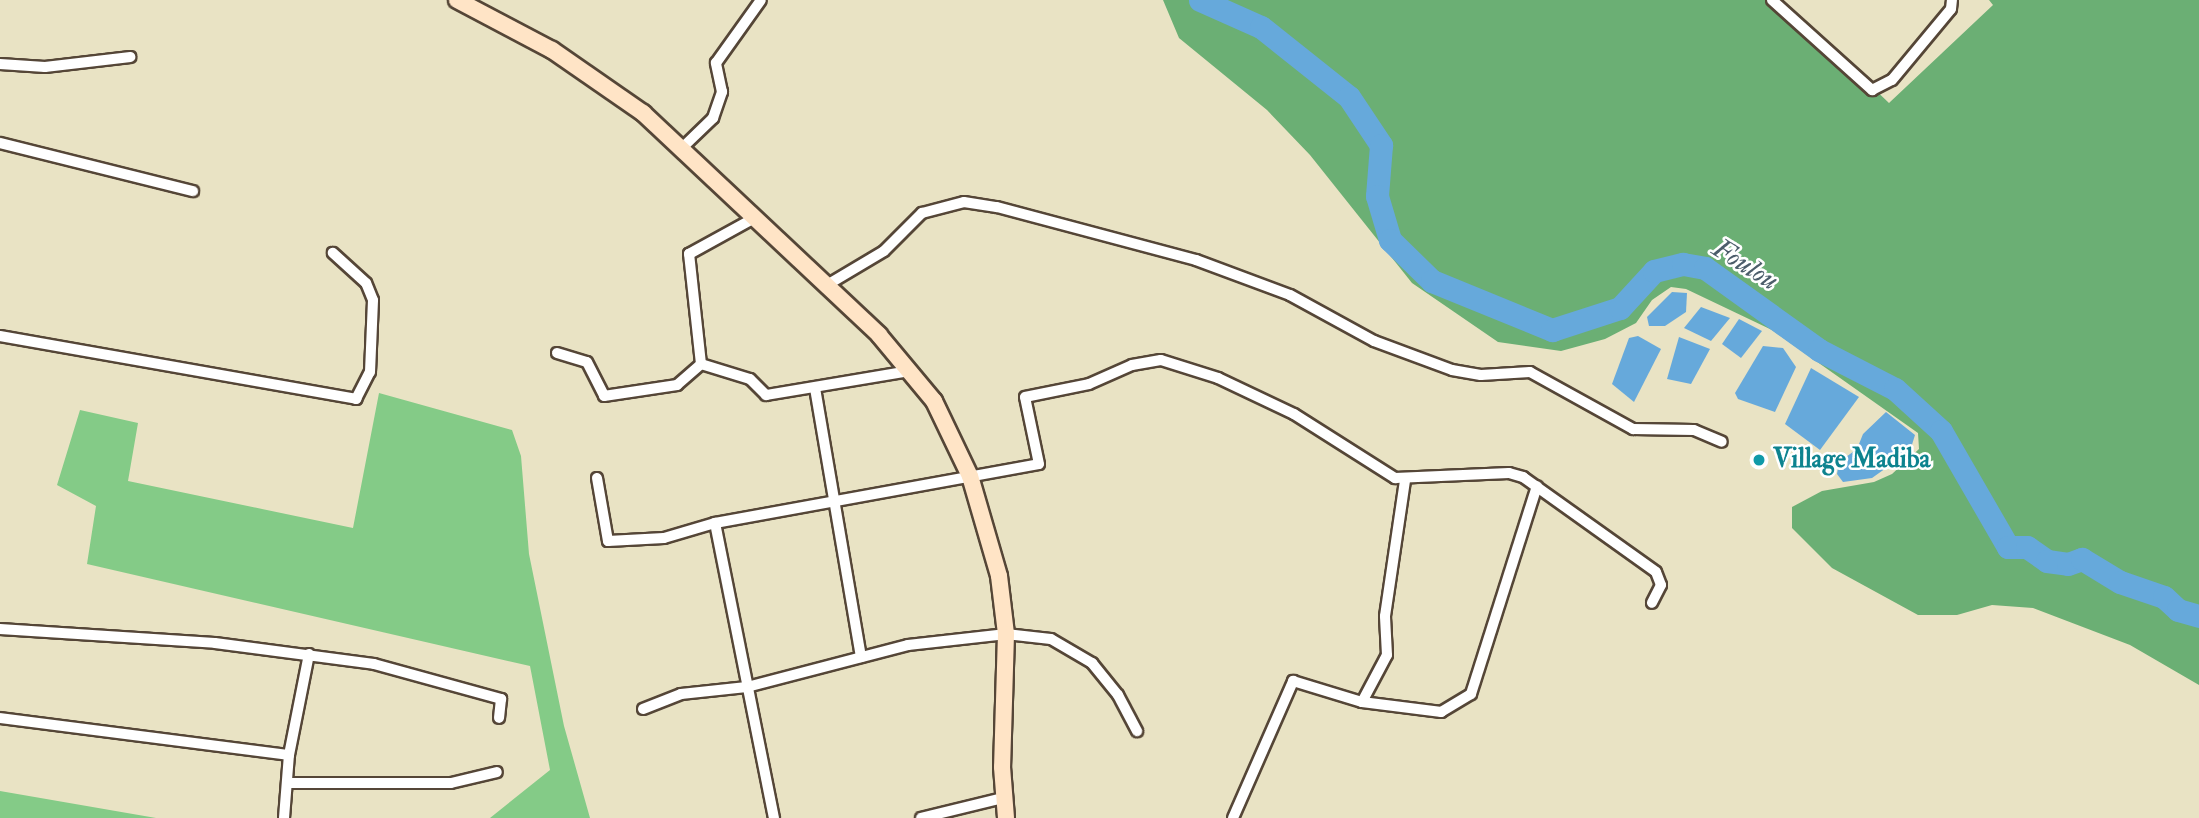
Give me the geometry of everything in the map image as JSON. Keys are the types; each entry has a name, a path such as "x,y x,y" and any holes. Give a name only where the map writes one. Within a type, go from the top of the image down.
{"street":[{"path":"457,0 552,50 683,147 827,285 934,401 970,476 999,576 1006,634 1003,799 1006,818"},
{"path":"683,147 713,118 722,92 716,63 761,0"},
{"path":"1772,0 1872,90 1892,80 1951,9 1952,0"},
{"path":"0,64 45,67 130,57"},
{"path":"0,143 194,191"},
{"path":"827,285 884,251 922,213 964,202 997,207 1196,260 1290,295 1374,341 1452,370 1481,375 1530,372 1633,429 1694,430 1722,442"},
{"path":"701,364 689,254 756,217"},
{"path":"0,336 356,399 370,372 373,300 366,283 333,253"},
{"path":"557,353 587,362 604,396 677,385 701,364"},
{"path":"597,478 608,541 664,538 715,523 1039,464 1026,397 1089,384 1132,365 1161,360 1218,378 1294,414 1395,478 1405,480 1509,473 1537,486 1656,572 1661,585 1652,603"},
{"path":"701,364 750,379 766,395 909,371"},
{"path":"815,388 861,657"},
{"path":"1362,702 1387,655 1385,616 1405,480"},
{"path":"1233,818 1293,681 1362,702 1440,712 1471,694 1537,486"},
{"path":"715,523 774,818"},
{"path":"0,629 51,635 132,636 309,654 373,664 501,699 499,718"},
{"path":"643,709 681,694 747,687 908,645 1006,634 1051,639 1092,663 1118,695 1137,731"},
{"path":"284,818 289,783 289,755 309,654"},
{"path":"0,718 289,755"},
{"path":"289,783 451,783 497,772"},
{"path":"922,818 1003,799"}],"green space":[{"path":"1163,0 1781,0 1889,103 1993,5 1989,0 2199,0 2199,685 2130,645 2033,608 1992,605 1957,615 1918,615 1832,568 1792,528 1792,507 1822,491 1874,482 1892,474 1919,449 1918,433 1772,330 1686,289 1671,287 1652,300 1636,323 1605,339 1561,351 1498,342 1412,283 1310,155 1267,110 1179,38"},
{"path":"379,393 512,430 521,456 529,554 564,726 590,818 490,818 550,770 530,666 87,564 96,506 57,485 80,410 138,423 128,481 353,528"},
{"path":"0,791 156,818 0,818"}],"water":[{"path":"1672,292 1687,293 1686,312 1665,326 1649,326 1647,317"},
{"path":"1701,307 1730,318 1711,341 1684,328"},
{"path":"1739,319 1762,331 1741,358 1722,344"},
{"path":"1638,336 1661,349 1634,402 1612,384 1629,338"},
{"path":"1679,337 1710,349 1691,384 1667,379"},
{"path":"1763,346 1783,348 1796,367 1775,412 1738,399 1735,393"},
{"path":"1811,368 1859,397 1820,450 1785,424"},
{"path":"1886,412 1915,435 1910,451 1872,478 1843,482 1837,474 1839,462 1857,449 1863,434"}],"waterway":[{"name":"Foulou","path":"1200,0 1261,27 1349,97 1381,145 1377,196 1390,240 1432,281 1552,330 1620,308 1654,271 1683,264 1705,268 1819,350 1895,389 1941,431 2008,547 2027,547 2047,561 2068,564 2082,559 2120,582 2164,597 2178,610 2199,616"}],"place":[{"name":"Village Madiba","path":"1759,460"}]}
